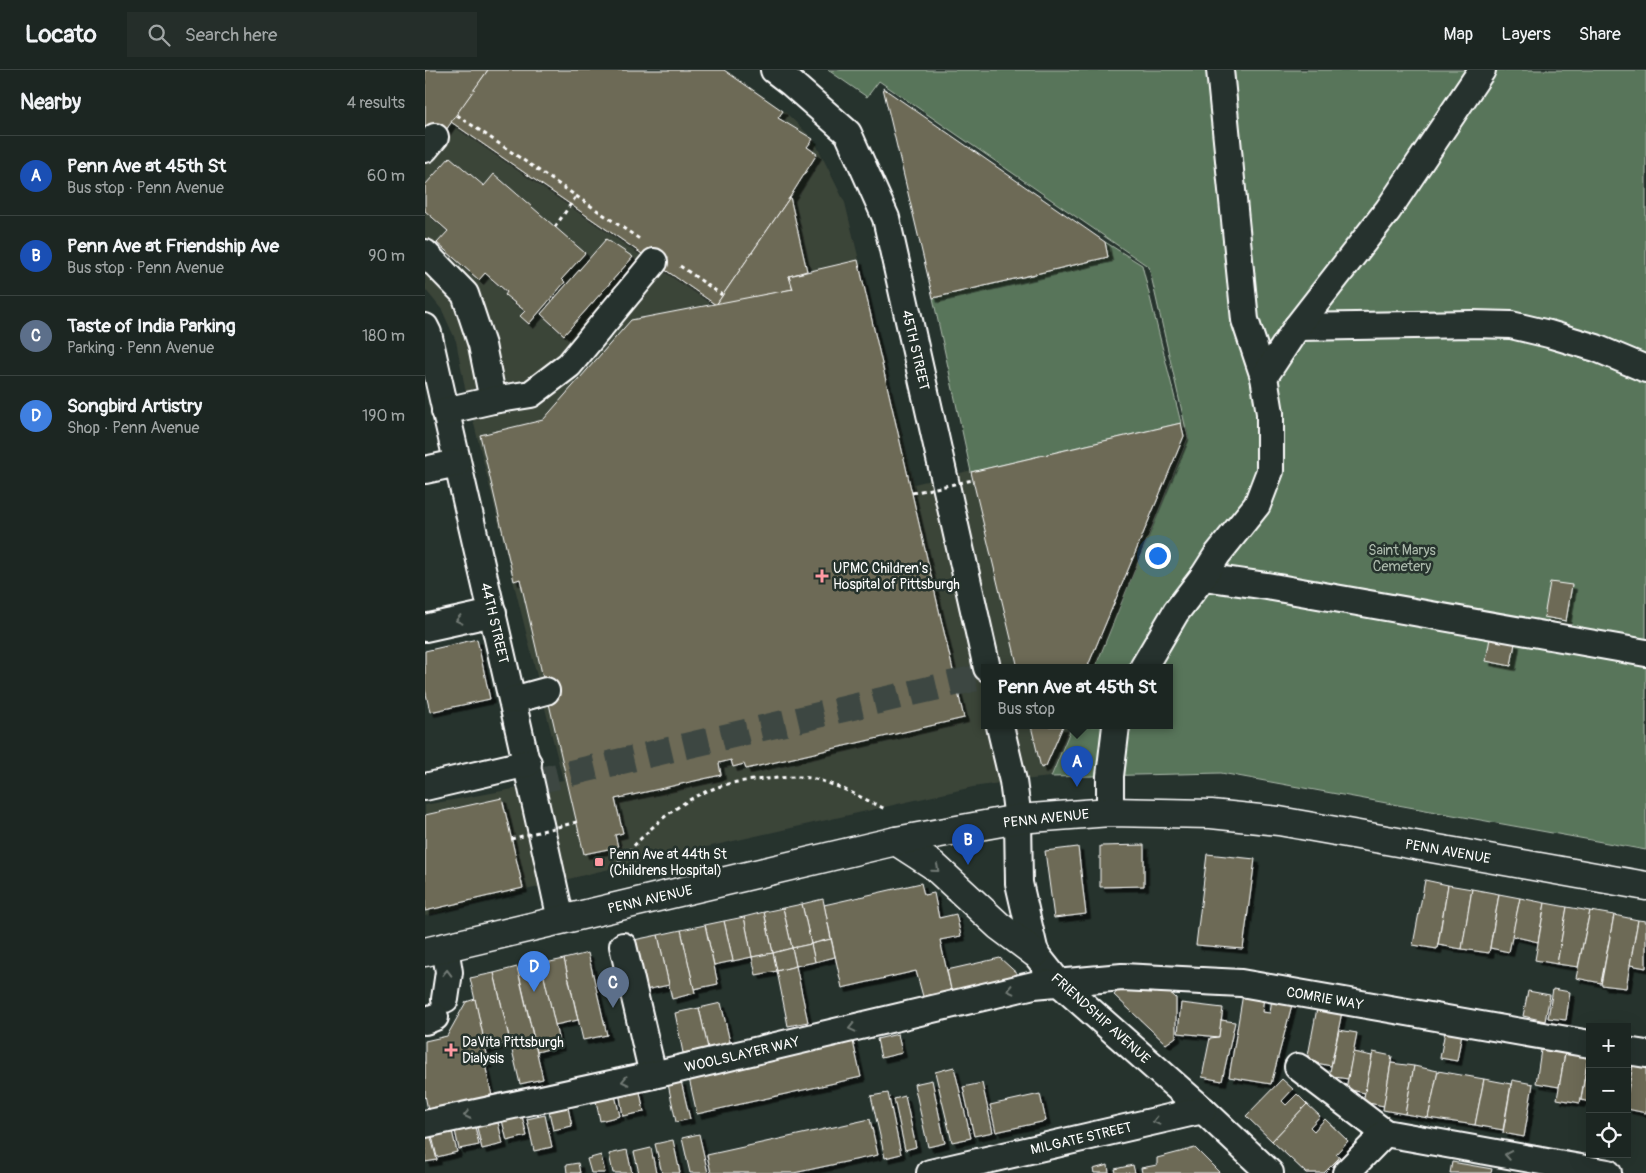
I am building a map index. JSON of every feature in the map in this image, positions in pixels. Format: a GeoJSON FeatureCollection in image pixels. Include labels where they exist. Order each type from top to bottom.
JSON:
{"type":"FeatureCollection","features":[{"type":"Feature","properties":{"kind":"main road","name":"PENN AVENUE"},"geometry":{"type":"LineString","coordinates":[[435,949],[896,841],[1018,819],[1110,812],[1211,814],[1279,821],[1646,886]]}},
{"type":"Feature","properties":{"kind":"main road"},"geometry":{"type":"LineString","coordinates":[[896,841],[933,865],[999,926],[1035,954]]}},
{"type":"Feature","properties":{"kind":"street","name":"45TH STREET"},"geometry":{"type":"LineString","coordinates":[[774,70],[848,132],[886,218],[986,664]]}},
{"type":"Feature","properties":{"kind":"street"},"geometry":{"type":"LineString","coordinates":[[1145,664],[1176,612],[1217,555],[1257,505],[1270,471],[1270,413],[1264,377],[1245,320],[1220,70]]}},
{"type":"Feature","properties":{"kind":"street"},"geometry":{"type":"LineString","coordinates":[[1264,377],[1297,327],[1388,210],[1482,70]]}},
{"type":"Feature","properties":{"kind":"street"},"geometry":{"type":"LineString","coordinates":[[425,253],[465,294],[482,345],[493,400]]}},
{"type":"Feature","properties":{"kind":"street"},"geometry":{"type":"LineString","coordinates":[[445,411],[531,394],[569,365],[656,255]]}},
{"type":"Feature","properties":{"kind":"street"},"geometry":{"type":"LineString","coordinates":[[1297,327],[1511,325],[1596,348],[1646,369]]}},
{"type":"Feature","properties":{"kind":"street","name":"44TH STREET"},"geometry":{"type":"LineString","coordinates":[[425,327],[428,333],[513,700],[561,920]]}},
{"type":"Feature","properties":{"kind":"street"},"geometry":{"type":"LineString","coordinates":[[425,470],[457,463]]}},
{"type":"Feature","properties":{"kind":"street"},"geometry":{"type":"LineString","coordinates":[[1203,577],[1267,586],[1646,653]]}},
{"type":"Feature","properties":{"kind":"street"},"geometry":{"type":"LineString","coordinates":[[425,628],[493,613]]}},
{"type":"Feature","properties":{"kind":"street"},"geometry":{"type":"LineString","coordinates":[[513,700],[546,691]]}},
{"type":"Feature","properties":{"kind":"street"},"geometry":{"type":"LineString","coordinates":[[1001,729],[1013,781],[1018,819]]}},
{"type":"Feature","properties":{"kind":"street"},"geometry":{"type":"LineString","coordinates":[[1110,812],[1110,776],[1116,729]]}},
{"type":"Feature","properties":{"kind":"street"},"geometry":{"type":"LineString","coordinates":[[425,787],[527,763]]}},
{"type":"Feature","properties":{"kind":"street","name":"FRIENDSHIP AVENUE"},"geometry":{"type":"LineString","coordinates":[[1018,819],[1019,883],[1035,954],[1058,982],[1203,1110],[1270,1173]]}},
{"type":"Feature","properties":{"kind":"street"},"geometry":{"type":"LineString","coordinates":[[623,946],[653,1075]]}},
{"type":"Feature","properties":{"kind":"street"},"geometry":{"type":"LineString","coordinates":[[435,949],[449,972],[435,1012]]}},
{"type":"Feature","properties":{"kind":"street","name":"COMRIE WAY"},"geometry":{"type":"LineString","coordinates":[[1058,982],[1122,977],[1241,983],[1586,1043]]}},
{"type":"Feature","properties":{"kind":"street","name":"WOOLSLAYER WAY"},"geometry":{"type":"LineString","coordinates":[[425,1124],[653,1075],[1034,984],[1058,982]]}},
{"type":"Feature","properties":{"kind":"street"},"geometry":{"type":"LineString","coordinates":[[1631,1052],[1646,1054]]}},
{"type":"Feature","properties":{"kind":"street"},"geometry":{"type":"LineString","coordinates":[[1298,1067],[1385,1134],[1608,1173]]}},
{"type":"Feature","properties":{"kind":"street","name":"MILGATE STREET"},"geometry":{"type":"LineString","coordinates":[[929,1173],[1203,1110]]}},
{"type":"Feature","properties":{"kind":"street"},"geometry":{"type":"LineString","coordinates":[[1346,1173],[1385,1134]]}},
{"type":"Feature","properties":{"kind":"path"},"geometry":{"type":"LineString","coordinates":[[457,115],[577,195],[656,255],[722,296]]}},
{"type":"Feature","properties":{"kind":"path"},"geometry":{"type":"LineString","coordinates":[[555,227],[577,195]]}},
{"type":"Feature","properties":{"kind":"path"},"geometry":{"type":"LineString","coordinates":[[912,493],[973,480]]}},
{"type":"Feature","properties":{"kind":"path"},"geometry":{"type":"LineString","coordinates":[[613,870],[635,843],[680,805],[703,793],[729,784],[789,777],[813,779],[843,789],[885,809]]}},
{"type":"Feature","properties":{"kind":"path"},"geometry":{"type":"LineString","coordinates":[[511,839],[577,822]]}},
{"type":"Feature","properties":{"kind":"shaded area","name":"UPMC Children's Hospital of Pittsburgh"},"geometry":{"type":"Polygon","coordinates":[[[425,70],[726,70],[784,111],[814,140],[845,203],[914,484],[1184,419],[1188,438],[1097,664],[981,664],[981,729],[1071,729],[1051,777],[973,787],[592,873],[425,916],[425,805],[563,780],[465,388],[456,341],[442,310],[425,289],[425,70]]]}},
{"type":"Feature","properties":{"kind":"green space","name":"Saint Marys Cemetery"},"geometry":{"type":"Polygon","coordinates":[[[828,70],[1646,70],[1646,850],[1221,773],[1051,777],[1071,729],[1173,729],[1173,664],[1097,664],[1188,438],[1149,267],[879,81],[867,97],[828,70]]]}},
{"type":"Feature","properties":{"kind":"green space"},"geometry":{"type":"Polygon","coordinates":[[[1105,242],[1142,265],[1181,423],[971,472],[933,298],[1108,257],[1105,242]]]}},
{"type":"Feature","properties":{"kind":"building"},"geometry":{"type":"Polygon","coordinates":[[[425,70],[488,70],[439,140],[425,131],[425,70]]]}},
{"type":"Feature","properties":{"kind":"building"},"geometry":{"type":"Polygon","coordinates":[[[488,70],[724,70],[783,111],[778,118],[813,139],[807,147],[817,154],[716,305],[451,122],[488,70]]]}},
{"type":"Feature","properties":{"kind":"building"},"geometry":{"type":"Polygon","coordinates":[[[883,88],[1105,242],[1108,257],[933,298],[883,88]]]}},
{"type":"Feature","properties":{"kind":"building"},"geometry":{"type":"Polygon","coordinates":[[[450,157],[484,186],[494,174],[585,253],[562,279],[565,282],[529,324],[520,316],[525,311],[505,295],[507,292],[485,273],[479,280],[437,243],[448,231],[425,211],[425,185],[450,157]]]}},
{"type":"Feature","properties":{"kind":"building"},"geometry":{"type":"Polygon","coordinates":[[[790,197],[807,271],[789,276],[793,289],[716,305],[790,197]]]}},
{"type":"Feature","properties":{"kind":"building"},"geometry":{"type":"Polygon","coordinates":[[[606,239],[633,257],[564,335],[541,314],[606,239]]]}},
{"type":"Feature","properties":{"kind":"building","name":"UPMC Children's Hospital of Pittsburgh"},"geometry":{"type":"Polygon","coordinates":[[[858,260],[964,718],[746,769],[744,764],[733,767],[731,760],[719,763],[721,775],[615,799],[623,833],[615,835],[618,847],[584,854],[520,579],[514,581],[480,435],[543,420],[631,320],[793,289],[789,276],[858,260]]]}},
{"type":"Feature","properties":{"kind":"building"},"geometry":{"type":"Polygon","coordinates":[[[1181,423],[1184,436],[1089,664],[1017,664],[971,472],[1181,423]]]}},
{"type":"Feature","properties":{"kind":"building"},"geometry":{"type":"Polygon","coordinates":[[[1550,582],[1572,585],[1566,621],[1544,617],[1550,582]]]}},
{"type":"Feature","properties":{"kind":"building"},"geometry":{"type":"Polygon","coordinates":[[[1490,638],[1515,643],[1511,666],[1486,661],[1490,638]]]}},
{"type":"Feature","properties":{"kind":"building"},"geometry":{"type":"Polygon","coordinates":[[[477,639],[490,699],[430,712],[425,689],[425,651],[477,639]]]}},
{"type":"Feature","properties":{"kind":"building"},"geometry":{"type":"Polygon","coordinates":[[[1032,729],[1062,729],[1046,766],[1041,768],[1032,729]]]}},
{"type":"Feature","properties":{"kind":"building"},"geometry":{"type":"Polygon","coordinates":[[[502,798],[523,888],[425,911],[425,815],[502,798]]]}},
{"type":"Feature","properties":{"kind":"building"},"geometry":{"type":"Polygon","coordinates":[[[1144,845],[1144,886],[1100,887],[1100,846],[1144,845]]]}},
{"type":"Feature","properties":{"kind":"building"},"geometry":{"type":"Polygon","coordinates":[[[1078,847],[1086,914],[1054,918],[1045,851],[1078,847]]]}},
{"type":"Feature","properties":{"kind":"building"},"geometry":{"type":"Polygon","coordinates":[[[1207,854],[1255,859],[1243,949],[1196,945],[1207,854]]]}},
{"type":"Feature","properties":{"kind":"building"},"geometry":{"type":"Polygon","coordinates":[[[1425,880],[1448,885],[1437,949],[1413,945],[1425,880]]]}},
{"type":"Feature","properties":{"kind":"building"},"geometry":{"type":"Polygon","coordinates":[[[921,883],[924,895],[934,893],[939,918],[956,914],[961,936],[940,940],[952,994],[924,1000],[916,971],[842,988],[824,905],[921,883]]]}},
{"type":"Feature","properties":{"kind":"building"},"geometry":{"type":"Polygon","coordinates":[[[1448,885],[1472,889],[1462,949],[1438,945],[1448,885]]]}},
{"type":"Feature","properties":{"kind":"building"},"geometry":{"type":"Polygon","coordinates":[[[1472,889],[1499,894],[1489,953],[1462,949],[1472,889]]]}},
{"type":"Feature","properties":{"kind":"building"},"geometry":{"type":"Polygon","coordinates":[[[1499,894],[1520,898],[1509,952],[1490,948],[1499,894]]]}},
{"type":"Feature","properties":{"kind":"building"},"geometry":{"type":"Polygon","coordinates":[[[1520,898],[1545,903],[1538,942],[1512,936],[1520,898]]]}},
{"type":"Feature","properties":{"kind":"building"},"geometry":{"type":"Polygon","coordinates":[[[823,899],[831,939],[811,944],[802,904],[823,899]]]}},
{"type":"Feature","properties":{"kind":"building"},"geometry":{"type":"Polygon","coordinates":[[[1545,903],[1567,907],[1557,964],[1535,960],[1545,903]]]}},
{"type":"Feature","properties":{"kind":"building"},"geometry":{"type":"Polygon","coordinates":[[[802,904],[811,944],[792,948],[783,908],[802,904]]]}},
{"type":"Feature","properties":{"kind":"building"},"geometry":{"type":"Polygon","coordinates":[[[1567,907],[1590,911],[1578,967],[1557,964],[1567,907]]]}},
{"type":"Feature","properties":{"kind":"building"},"geometry":{"type":"Polygon","coordinates":[[[783,908],[792,948],[773,953],[764,912],[783,908]]]}},
{"type":"Feature","properties":{"kind":"building"},"geometry":{"type":"Polygon","coordinates":[[[1590,911],[1614,915],[1601,983],[1576,978],[1590,911]]]}},
{"type":"Feature","properties":{"kind":"building"},"geometry":{"type":"Polygon","coordinates":[[[764,912],[773,953],[752,957],[744,917],[764,912]]]}},
{"type":"Feature","properties":{"kind":"building"},"geometry":{"type":"Polygon","coordinates":[[[1614,915],[1638,920],[1626,988],[1601,985],[1614,915]]]}},
{"type":"Feature","properties":{"kind":"building"},"geometry":{"type":"Polygon","coordinates":[[[744,917],[752,957],[733,961],[724,921],[744,917]]]}},
{"type":"Feature","properties":{"kind":"building"},"geometry":{"type":"Polygon","coordinates":[[[1638,920],[1646,921],[1646,968],[1630,965],[1638,920]]]}},
{"type":"Feature","properties":{"kind":"building"},"geometry":{"type":"Polygon","coordinates":[[[724,921],[733,961],[714,965],[705,925],[724,921]]]}},
{"type":"Feature","properties":{"kind":"building"},"geometry":{"type":"Polygon","coordinates":[[[705,925],[718,984],[694,989],[681,930],[705,925]]]}},
{"type":"Feature","properties":{"kind":"building"},"geometry":{"type":"Polygon","coordinates":[[[681,930],[695,993],[672,999],[658,935],[681,930]]]}},
{"type":"Feature","properties":{"kind":"building"},"geometry":{"type":"Polygon","coordinates":[[[658,935],[669,985],[645,990],[634,940],[658,935]]]}},
{"type":"Feature","properties":{"kind":"building"},"geometry":{"type":"Polygon","coordinates":[[[831,939],[835,957],[815,962],[811,944],[831,939]]]}},
{"type":"Feature","properties":{"kind":"building"},"geometry":{"type":"Polygon","coordinates":[[[811,944],[815,962],[796,966],[792,948],[811,944]]]}},
{"type":"Feature","properties":{"kind":"building"},"geometry":{"type":"Polygon","coordinates":[[[792,948],[796,966],[777,971],[773,953],[792,948]]]}},
{"type":"Feature","properties":{"kind":"building"},"geometry":{"type":"Polygon","coordinates":[[[588,953],[607,1035],[583,1040],[564,959],[588,953]]]}},
{"type":"Feature","properties":{"kind":"building"},"geometry":{"type":"Polygon","coordinates":[[[773,953],[777,971],[756,975],[752,957],[773,953]]]}},
{"type":"Feature","properties":{"kind":"building"},"geometry":{"type":"Polygon","coordinates":[[[1000,958],[1022,978],[952,994],[947,970],[1000,958]]]}},
{"type":"Feature","properties":{"kind":"building"},"geometry":{"type":"Polygon","coordinates":[[[564,959],[578,1020],[555,1025],[541,964],[564,959]]]}},
{"type":"Feature","properties":{"kind":"building"},"geometry":{"type":"Polygon","coordinates":[[[541,964],[560,1046],[537,1052],[518,970],[541,964]]]}},
{"type":"Feature","properties":{"kind":"building"},"geometry":{"type":"Polygon","coordinates":[[[796,966],[808,1022],[788,1026],[777,971],[796,966]]]}},
{"type":"Feature","properties":{"kind":"building"},"geometry":{"type":"Polygon","coordinates":[[[517,967],[543,1079],[520,1084],[494,973],[517,967]]]}},
{"type":"Feature","properties":{"kind":"building"},"geometry":{"type":"Polygon","coordinates":[[[494,973],[510,1042],[486,1049],[470,978],[494,973]]]}},
{"type":"Feature","properties":{"kind":"building"},"geometry":{"type":"Polygon","coordinates":[[[1161,984],[1176,998],[1176,1037],[1166,1044],[1114,995],[1122,985],[1161,984]]]}},
{"type":"Feature","properties":{"kind":"building"},"geometry":{"type":"Polygon","coordinates":[[[1553,989],[1570,992],[1566,1020],[1548,1018],[1553,989]]]}},
{"type":"Feature","properties":{"kind":"building"},"geometry":{"type":"Polygon","coordinates":[[[1528,991],[1550,995],[1545,1021],[1523,1016],[1528,991]]]}},
{"type":"Feature","properties":{"kind":"building"},"geometry":{"type":"Polygon","coordinates":[[[1243,994],[1264,997],[1262,1012],[1270,1013],[1272,998],[1293,1001],[1271,1084],[1229,1077],[1243,994]]]}},
{"type":"Feature","properties":{"kind":"building"},"geometry":{"type":"Polygon","coordinates":[[[475,999],[489,1063],[485,1064],[492,1096],[428,1110],[425,1095],[425,1041],[447,1036],[466,1002],[475,999]]]}},
{"type":"Feature","properties":{"kind":"building"},"geometry":{"type":"Polygon","coordinates":[[[721,1003],[730,1042],[708,1048],[699,1008],[721,1003]]]}},
{"type":"Feature","properties":{"kind":"building"},"geometry":{"type":"Polygon","coordinates":[[[1181,1003],[1223,1008],[1219,1037],[1178,1033],[1181,1003]]]}},
{"type":"Feature","properties":{"kind":"building"},"geometry":{"type":"Polygon","coordinates":[[[1318,1003],[1343,1007],[1331,1066],[1307,1061],[1318,1003]]]}},
{"type":"Feature","properties":{"kind":"building"},"geometry":{"type":"Polygon","coordinates":[[[699,1008],[708,1048],[683,1053],[675,1013],[699,1008]]]}},
{"type":"Feature","properties":{"kind":"building"},"geometry":{"type":"Polygon","coordinates":[[[1221,1020],[1235,1022],[1222,1081],[1202,1077],[1210,1038],[1219,1037],[1221,1020]]]}},
{"type":"Feature","properties":{"kind":"building"},"geometry":{"type":"Polygon","coordinates":[[[1339,1030],[1357,1033],[1348,1079],[1329,1076],[1339,1030]]]}},
{"type":"Feature","properties":{"kind":"building"},"geometry":{"type":"Polygon","coordinates":[[[1445,1031],[1462,1033],[1457,1061],[1440,1058],[1445,1031]]]}},
{"type":"Feature","properties":{"kind":"building"},"geometry":{"type":"Polygon","coordinates":[[[898,1034],[902,1053],[881,1058],[877,1039],[898,1034]]]}},
{"type":"Feature","properties":{"kind":"building"},"geometry":{"type":"Polygon","coordinates":[[[852,1037],[861,1077],[697,1114],[688,1074],[852,1037]]]}},
{"type":"Feature","properties":{"kind":"building"},"geometry":{"type":"Polygon","coordinates":[[[1542,1043],[1566,1048],[1559,1087],[1536,1083],[1542,1043]]]}},
{"type":"Feature","properties":{"kind":"building"},"geometry":{"type":"Polygon","coordinates":[[[1566,1048],[1586,1051],[1586,1069],[1580,1103],[1557,1099],[1566,1048]]]}},
{"type":"Feature","properties":{"kind":"building"},"geometry":{"type":"Polygon","coordinates":[[[1353,1052],[1372,1056],[1365,1093],[1346,1089],[1353,1052]]]}},
{"type":"Feature","properties":{"kind":"building"},"geometry":{"type":"Polygon","coordinates":[[[1373,1052],[1392,1056],[1384,1106],[1363,1102],[1373,1052]]]}},
{"type":"Feature","properties":{"kind":"building"},"geometry":{"type":"Polygon","coordinates":[[[1631,1060],[1634,1060],[1631,1075],[1631,1060]]]}},
{"type":"Feature","properties":{"kind":"building"},"geometry":{"type":"Polygon","coordinates":[[[1634,1060],[1646,1062],[1646,1113],[1631,1110],[1631,1075],[1634,1060]]]}},
{"type":"Feature","properties":{"kind":"building"},"geometry":{"type":"Polygon","coordinates":[[[1391,1063],[1414,1066],[1405,1114],[1383,1110],[1391,1063]]]}},
{"type":"Feature","properties":{"kind":"building"},"geometry":{"type":"Polygon","coordinates":[[[1414,1066],[1438,1071],[1428,1118],[1405,1114],[1414,1066]]]}},
{"type":"Feature","properties":{"kind":"building"},"geometry":{"type":"Polygon","coordinates":[[[954,1067],[971,1138],[952,1142],[935,1072],[954,1067]]]}},
{"type":"Feature","properties":{"kind":"building"},"geometry":{"type":"Polygon","coordinates":[[[1586,1070],[1586,1101],[1581,1100],[1586,1070]]]}},
{"type":"Feature","properties":{"kind":"building"},"geometry":{"type":"Polygon","coordinates":[[[1438,1071],[1484,1079],[1475,1125],[1428,1118],[1438,1071]]]}},
{"type":"Feature","properties":{"kind":"building"},"geometry":{"type":"Polygon","coordinates":[[[1282,1079],[1293,1089],[1282,1101],[1286,1105],[1297,1094],[1307,1104],[1272,1141],[1246,1116],[1282,1079]]]}},
{"type":"Feature","properties":{"kind":"building"},"geometry":{"type":"Polygon","coordinates":[[[1484,1079],[1511,1084],[1503,1130],[1475,1125],[1484,1079]]]}},
{"type":"Feature","properties":{"kind":"building"},"geometry":{"type":"Polygon","coordinates":[[[932,1080],[945,1143],[928,1147],[914,1084],[932,1080]]]}},
{"type":"Feature","properties":{"kind":"building"},"geometry":{"type":"Polygon","coordinates":[[[1512,1080],[1533,1084],[1524,1137],[1503,1133],[1512,1080]]]}},
{"type":"Feature","properties":{"kind":"building"},"geometry":{"type":"Polygon","coordinates":[[[681,1081],[690,1119],[676,1122],[668,1084],[681,1081]]]}},
{"type":"Feature","properties":{"kind":"building"},"geometry":{"type":"Polygon","coordinates":[[[982,1083],[993,1132],[974,1136],[963,1087],[982,1083]]]}},
{"type":"Feature","properties":{"kind":"building"},"geometry":{"type":"Polygon","coordinates":[[[639,1087],[644,1112],[623,1116],[619,1091],[639,1087]]]}},
{"type":"Feature","properties":{"kind":"building"},"geometry":{"type":"Polygon","coordinates":[[[614,1091],[620,1116],[600,1121],[595,1096],[614,1091]]]}},
{"type":"Feature","properties":{"kind":"building"},"geometry":{"type":"Polygon","coordinates":[[[888,1093],[901,1154],[885,1158],[871,1096],[888,1093]]]}},
{"type":"Feature","properties":{"kind":"building"},"geometry":{"type":"Polygon","coordinates":[[[1040,1094],[1046,1121],[996,1132],[990,1105],[1040,1094]]]}},
{"type":"Feature","properties":{"kind":"building"},"geometry":{"type":"Polygon","coordinates":[[[905,1096],[916,1147],[905,1150],[894,1099],[905,1096]]]}},
{"type":"Feature","properties":{"kind":"building"},"geometry":{"type":"Polygon","coordinates":[[[567,1103],[572,1126],[553,1130],[548,1107],[567,1103]]]}},
{"type":"Feature","properties":{"kind":"building"},"geometry":{"type":"Polygon","coordinates":[[[1307,1104],[1320,1116],[1310,1127],[1314,1131],[1325,1119],[1348,1141],[1336,1154],[1340,1157],[1324,1173],[1306,1173],[1272,1141],[1307,1104]]]}},
{"type":"Feature","properties":{"kind":"building"},"geometry":{"type":"Polygon","coordinates":[[[521,1112],[527,1136],[507,1141],[501,1116],[521,1112]]]}},
{"type":"Feature","properties":{"kind":"building"},"geometry":{"type":"Polygon","coordinates":[[[545,1115],[552,1147],[534,1151],[527,1119],[545,1115]]]}},
{"type":"Feature","properties":{"kind":"building"},"geometry":{"type":"Polygon","coordinates":[[[497,1118],[503,1144],[482,1149],[476,1123],[497,1118]]]}},
{"type":"Feature","properties":{"kind":"building"},"geometry":{"type":"Polygon","coordinates":[[[870,1119],[878,1155],[794,1173],[711,1173],[707,1155],[870,1119]]]}},
{"type":"Feature","properties":{"kind":"building"},"geometry":{"type":"Polygon","coordinates":[[[474,1122],[479,1145],[459,1149],[454,1126],[474,1122]]]}},
{"type":"Feature","properties":{"kind":"building"},"geometry":{"type":"Polygon","coordinates":[[[451,1127],[457,1152],[437,1157],[431,1132],[451,1127]]]}},
{"type":"Feature","properties":{"kind":"building"},"geometry":{"type":"Polygon","coordinates":[[[430,1134],[437,1160],[425,1162],[425,1135],[430,1134]]]}},
{"type":"Feature","properties":{"kind":"building"},"geometry":{"type":"Polygon","coordinates":[[[699,1134],[708,1173],[690,1173],[682,1138],[699,1134]]]}},
{"type":"Feature","properties":{"kind":"building"},"geometry":{"type":"Polygon","coordinates":[[[673,1140],[680,1173],[662,1173],[655,1144],[673,1140]]]}},
{"type":"Feature","properties":{"kind":"building"},"geometry":{"type":"Polygon","coordinates":[[[651,1148],[656,1173],[639,1173],[634,1152],[651,1148]]]}},
{"type":"Feature","properties":{"kind":"building"},"geometry":{"type":"Polygon","coordinates":[[[1195,1148],[1220,1173],[1142,1173],[1141,1168],[1157,1165],[1157,1158],[1195,1148]]]}},
{"type":"Feature","properties":{"kind":"building"},"geometry":{"type":"Polygon","coordinates":[[[627,1150],[632,1173],[613,1173],[609,1154],[627,1150]]]}},
{"type":"Feature","properties":{"kind":"building"},"geometry":{"type":"Polygon","coordinates":[[[601,1155],[605,1173],[591,1173],[587,1159],[601,1155]]]}},
{"type":"Feature","properties":{"kind":"building"},"geometry":{"type":"Polygon","coordinates":[[[1452,1162],[1492,1169],[1491,1173],[1450,1173],[1452,1162]]]}},
{"type":"Feature","properties":{"kind":"building"},"geometry":{"type":"Polygon","coordinates":[[[578,1163],[580,1173],[567,1173],[566,1165],[578,1163]]]}},
{"type":"Feature","properties":{"kind":"building"},"geometry":{"type":"Polygon","coordinates":[[[1108,1165],[1109,1173],[1094,1173],[1093,1169],[1108,1165]]]}},
{"type":"Feature","properties":{"kind":"building"},"geometry":{"type":"Polygon","coordinates":[[[1133,1165],[1135,1173],[1116,1173],[1115,1169],[1133,1165]]]}},
{"type":"Feature","properties":{"kind":"tunnel"},"geometry":{"type":"LineString","coordinates":[[532,782],[981,677]]}},
{"type":"Feature","properties":{"kind":"place","name":"UPMC Children's Hospital of Pittsburgh"},"geometry":{"type":"Point","coordinates":[822,576]}},
{"type":"Feature","properties":{"kind":"place","name":"Penn Ave at 45th St"},"geometry":{"type":"Point","coordinates":[1077,787]}},
{"type":"Feature","properties":{"kind":"place","name":"Penn Ave at 44th St (Childrens Hospital)"},"geometry":{"type":"Point","coordinates":[599,862]}},
{"type":"Feature","properties":{"kind":"place","name":"Penn Ave at Friendship Ave"},"geometry":{"type":"Point","coordinates":[968,865]}},
{"type":"Feature","properties":{"kind":"place","name":"Songbird Artistry"},"geometry":{"type":"Point","coordinates":[534,992]}},
{"type":"Feature","properties":{"kind":"place","name":"Taste of India Parking"},"geometry":{"type":"Point","coordinates":[613,1008]}},
{"type":"Feature","properties":{"kind":"place","name":"DaVita Pittsburgh Dialysis"},"geometry":{"type":"Point","coordinates":[451,1050]}}]}
